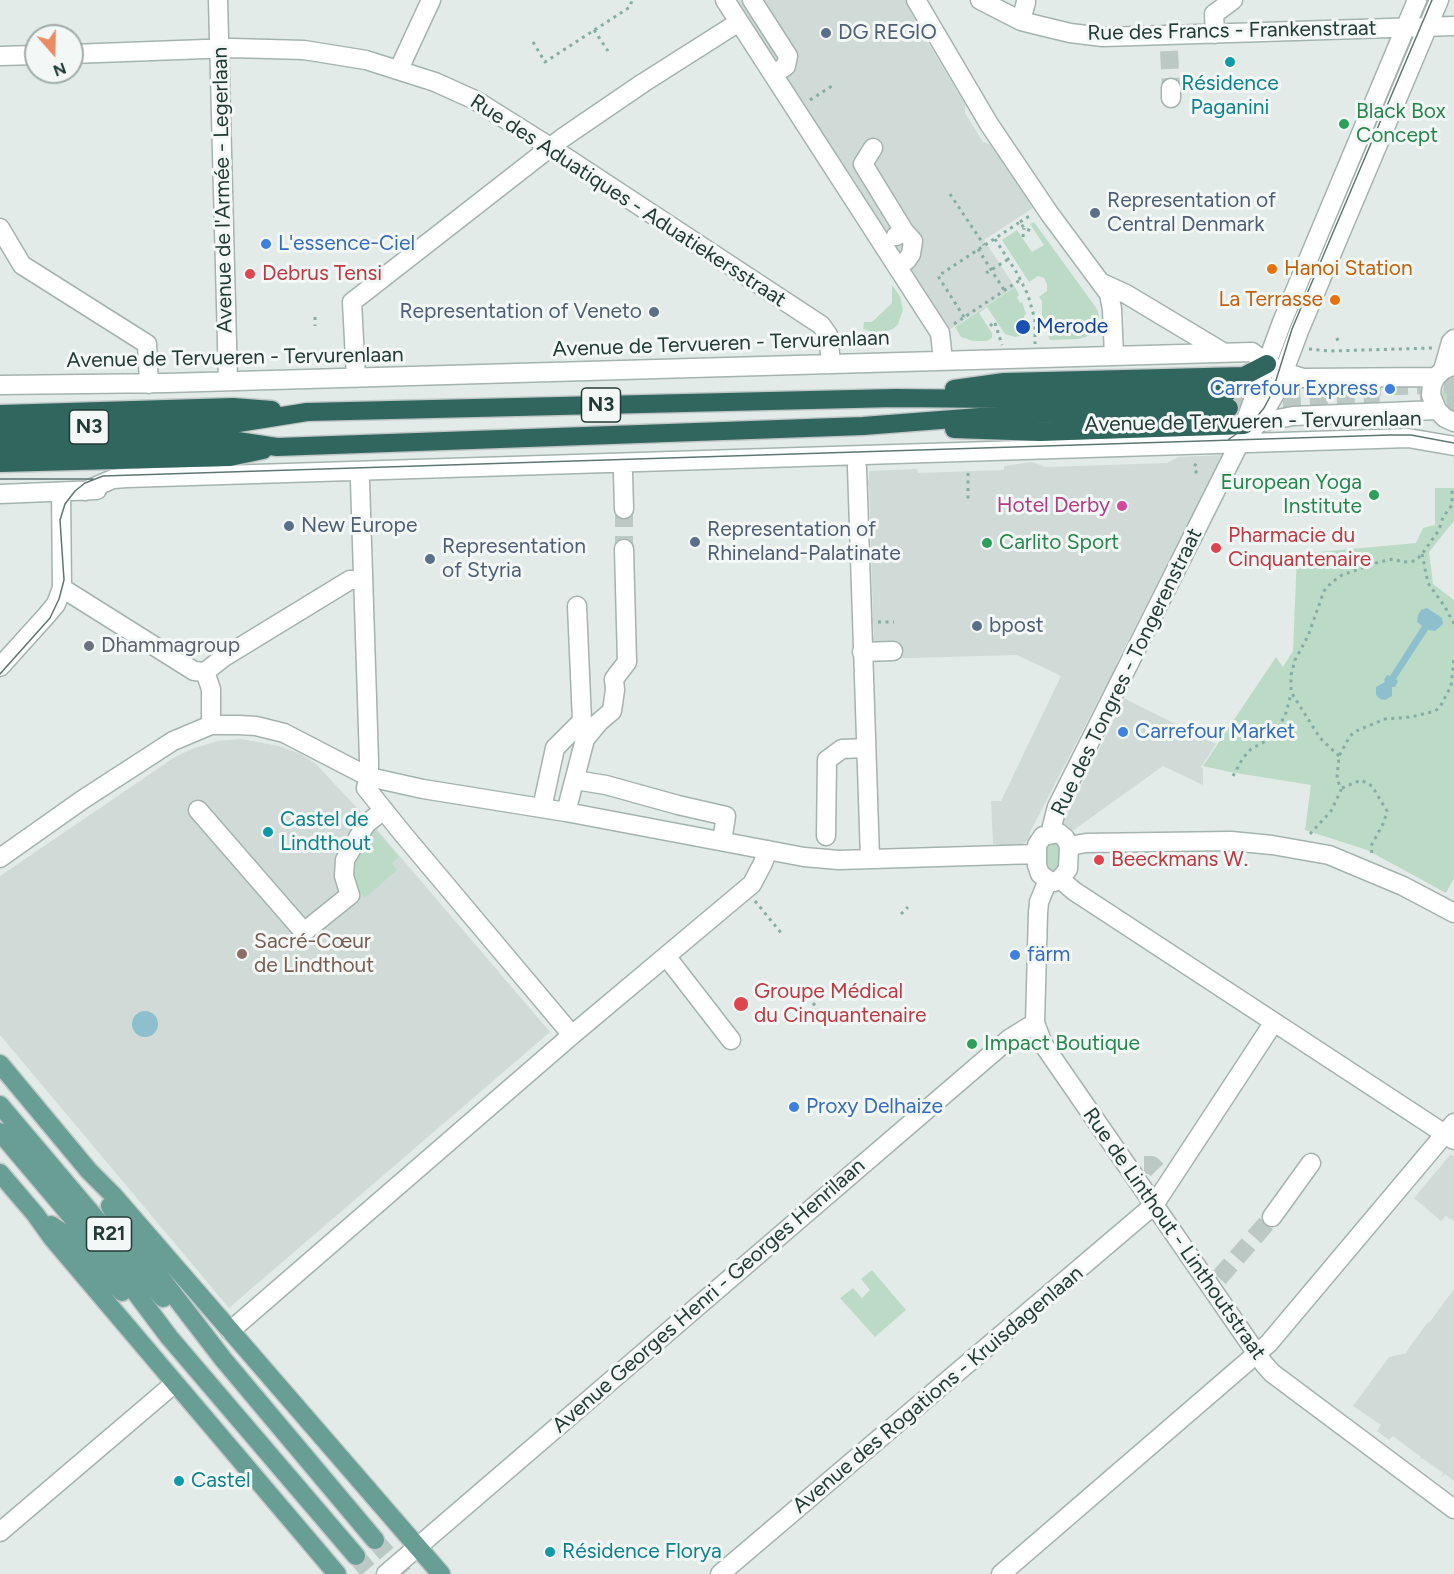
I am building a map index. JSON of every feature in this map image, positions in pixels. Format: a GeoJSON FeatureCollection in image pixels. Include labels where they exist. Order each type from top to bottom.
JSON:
{"type":"FeatureCollection","features":[{"type":"Feature","properties":{"kind":"highway"},"geometry":{"type":"LineString","coordinates":[[895,398],[1004,382],[1244,375],[1267,364]]}},
{"type":"Feature","properties":{"kind":"highway","name":"Avenue de Tervueren - Tervurenlaan"},"geometry":{"type":"LineString","coordinates":[[0,429],[232,424],[307,412],[895,398],[1229,400],[862,426],[277,447],[231,440],[0,446]]}},
{"type":"Feature","properties":{"kind":"highway"},"geometry":{"type":"LineString","coordinates":[[0,414],[233,407],[307,412]]}},
{"type":"Feature","properties":{"kind":"highway"},"geometry":{"type":"LineString","coordinates":[[862,426],[1244,436]]}},
{"type":"Feature","properties":{"kind":"highway"},"geometry":{"type":"LineString","coordinates":[[0,463],[230,457],[277,447]]}},
{"type":"Feature","properties":{"kind":"main road"},"geometry":{"type":"LineString","coordinates":[[0,1064],[89,1172],[113,1195],[441,1574]]}},
{"type":"Feature","properties":{"kind":"main road","name":"R21"},"geometry":{"type":"LineString","coordinates":[[0,1105],[171,1307],[223,1359],[375,1540]]}},
{"type":"Feature","properties":{"kind":"main road","name":"R21"},"geometry":{"type":"LineString","coordinates":[[0,1132],[136,1293],[169,1337],[356,1556]]}},
{"type":"Feature","properties":{"kind":"main road"},"geometry":{"type":"LineString","coordinates":[[89,1172],[134,1243],[223,1359]]}},
{"type":"Feature","properties":{"kind":"main road"},"geometry":{"type":"LineString","coordinates":[[2,1180],[35,1214],[53,1239],[337,1574]]}},
{"type":"Feature","properties":{"kind":"main road"},"geometry":{"type":"LineString","coordinates":[[35,1214],[63,1233],[169,1337]]}},
{"type":"Feature","properties":{"kind":"street","name":"Avenue de l'Armée - Legerlaan"},"geometry":{"type":"LineString","coordinates":[[218,0],[228,381]]}},
{"type":"Feature","properties":{"kind":"street"},"geometry":{"type":"LineString","coordinates":[[399,69],[431,0]]}},
{"type":"Feature","properties":{"kind":"street"},"geometry":{"type":"LineString","coordinates":[[725,0],[940,333],[943,360]]}},
{"type":"Feature","properties":{"kind":"street"},"geometry":{"type":"LineString","coordinates":[[752,0],[788,56],[786,66],[774,74]]}},
{"type":"Feature","properties":{"kind":"street"},"geometry":{"type":"LineString","coordinates":[[916,0],[989,124],[1049,213],[1109,294],[1114,356]]}},
{"type":"Feature","properties":{"kind":"street","name":"Rue des Francs - Frankenstraat"},"geometry":{"type":"LineString","coordinates":[[980,0],[1021,21],[1070,33],[1169,43],[1215,34],[1454,26]]}},
{"type":"Feature","properties":{"kind":"street"},"geometry":{"type":"LineString","coordinates":[[1215,34],[1214,14],[1233,0]]}},
{"type":"Feature","properties":{"kind":"street"},"geometry":{"type":"LineString","coordinates":[[1244,436],[1282,322],[1418,0]]}},
{"type":"Feature","properties":{"kind":"street"},"geometry":{"type":"LineString","coordinates":[[1244,436],[1276,392],[1299,331],[1439,0]]}},
{"type":"Feature","properties":{"kind":"street"},"geometry":{"type":"LineString","coordinates":[[1021,21],[1026,2]]}},
{"type":"Feature","properties":{"kind":"street"},"geometry":{"type":"LineString","coordinates":[[356,378],[352,302],[550,147],[643,83],[740,22]]}},
{"type":"Feature","properties":{"kind":"street","name":"Rue des Aduatiques - Aduatiekersstraat"},"geometry":{"type":"LineString","coordinates":[[84,54],[219,49],[304,50],[366,60],[435,82],[475,100],[550,147],[821,325],[828,335],[831,363]]}},
{"type":"Feature","properties":{"kind":"street"},"geometry":{"type":"LineString","coordinates":[[0,56],[24,55]]}},
{"type":"Feature","properties":{"kind":"street"},"geometry":{"type":"LineString","coordinates":[[873,148],[863,164],[904,231],[913,241],[913,247],[907,260],[898,266]]}},
{"type":"Feature","properties":{"kind":"street"},"geometry":{"type":"LineString","coordinates":[[0,228],[22,265],[147,344],[149,384]]}},
{"type":"Feature","properties":{"kind":"street"},"geometry":{"type":"LineString","coordinates":[[884,244],[904,231]]}},
{"type":"Feature","properties":{"kind":"street"},"geometry":{"type":"LineString","coordinates":[[1102,283],[1132,298],[1222,352]]}},
{"type":"Feature","properties":{"kind":"street"},"geometry":{"type":"LineString","coordinates":[[1408,438],[1447,421],[1431,394],[1432,385],[1444,370],[1451,342],[1454,339]]}},
{"type":"Feature","properties":{"kind":"street","name":"Avenue de Tervueren - Tervurenlaan"},"geometry":{"type":"LineString","coordinates":[[0,385],[149,384],[1222,352],[1252,352],[1267,364],[1303,378],[1444,370]]}},
{"type":"Feature","properties":{"kind":"street","name":"Avenue de Tervueren - Tervurenlaan"},"geometry":{"type":"LineString","coordinates":[[1244,436],[1293,416],[1447,421]]}},
{"type":"Feature","properties":{"kind":"street","name":"Avenue de Tervueren - Tervurenlaan"},"geometry":{"type":"LineString","coordinates":[[0,494],[857,467],[1028,459],[1053,449],[1066,431]]}},
{"type":"Feature","properties":{"kind":"street","name":"Avenue de Tervueren - Tervurenlaan"},"geometry":{"type":"LineString","coordinates":[[85,491],[113,479],[127,478],[1053,449],[1244,436],[1408,438],[1454,446]]}},
{"type":"Feature","properties":{"kind":"street","name":"Rue des Tongres - Tongerenstraat"},"geometry":{"type":"LineString","coordinates":[[1050,834],[1057,807],[1244,436]]}},
{"type":"Feature","properties":{"kind":"street"},"geometry":{"type":"LineString","coordinates":[[857,467],[870,858]]}},
{"type":"Feature","properties":{"kind":"street"},"geometry":{"type":"LineString","coordinates":[[622,473],[624,509]]}},
{"type":"Feature","properties":{"kind":"street"},"geometry":{"type":"LineString","coordinates":[[360,481],[369,777],[366,788],[572,1035]]}},
{"type":"Feature","properties":{"kind":"street"},"geometry":{"type":"LineString","coordinates":[[0,668],[56,604],[62,588],[61,492]]}},
{"type":"Feature","properties":{"kind":"street"},"geometry":{"type":"LineString","coordinates":[[566,812],[585,739],[612,711],[614,680],[627,662],[624,549]]}},
{"type":"Feature","properties":{"kind":"street"},"geometry":{"type":"LineString","coordinates":[[62,588],[194,671],[205,672],[225,657],[351,580],[362,580]]}},
{"type":"Feature","properties":{"kind":"street"},"geometry":{"type":"LineString","coordinates":[[542,808],[555,748],[582,721],[578,606]]}},
{"type":"Feature","properties":{"kind":"street"},"geometry":{"type":"LineString","coordinates":[[862,652],[893,651]]}},
{"type":"Feature","properties":{"kind":"street"},"geometry":{"type":"LineString","coordinates":[[205,672],[211,689],[211,725]]}},
{"type":"Feature","properties":{"kind":"street"},"geometry":{"type":"LineString","coordinates":[[0,858],[82,800],[173,741],[211,725],[256,726],[284,734],[369,777],[423,789],[566,812],[804,857],[839,860],[1036,854],[1040,874],[1074,891],[1274,1022],[1451,1132],[1284,1326],[1256,1354],[1001,1574]]}},
{"type":"Feature","properties":{"kind":"street"},"geometry":{"type":"LineString","coordinates":[[826,836],[827,760],[842,749],[866,748]]}},
{"type":"Feature","properties":{"kind":"street"},"geometry":{"type":"LineString","coordinates":[[575,780],[606,785],[726,816],[722,841]]}},
{"type":"Feature","properties":{"kind":"street"},"geometry":{"type":"LineString","coordinates":[[198,810],[304,932],[350,895],[344,876],[345,860],[366,824],[384,810]]}},
{"type":"Feature","properties":{"kind":"street","name":"Rue des Tongres - Tongerenstraat"},"geometry":{"type":"LineString","coordinates":[[1036,854],[1037,845],[1043,837],[1059,833],[1065,838],[1069,846],[1068,869],[1054,880]]}},
{"type":"Feature","properties":{"kind":"street"},"geometry":{"type":"LineString","coordinates":[[1069,846],[1086,843],[1231,841],[1272,845],[1329,855],[1403,886],[1454,913]]}},
{"type":"Feature","properties":{"kind":"street"},"geometry":{"type":"LineString","coordinates":[[230,1331],[572,1035],[752,884],[768,850]]}},
{"type":"Feature","properties":{"kind":"street","name":"Rue de Linthout - Linthoutstraat"},"geometry":{"type":"LineString","coordinates":[[1054,880],[1039,902],[1038,913],[1035,1023],[1043,1044],[1151,1172],[1154,1205],[1215,1282],[1256,1354],[1272,1373],[1454,1509]]}},
{"type":"Feature","properties":{"kind":"street"},"geometry":{"type":"LineString","coordinates":[[666,956],[731,1041]]}},
{"type":"Feature","properties":{"kind":"street","name":"Avenue des Rogations - Kruisdagenlaan"},"geometry":{"type":"LineString","coordinates":[[720,1574],[1154,1205],[1151,1172],[1274,1022]]}},
{"type":"Feature","properties":{"kind":"street","name":"Avenue Georges Henri - Georges Henrilaan"},"geometry":{"type":"LineString","coordinates":[[386,1574],[1009,1039],[1035,1023]]}},
{"type":"Feature","properties":{"kind":"street"},"geometry":{"type":"LineString","coordinates":[[1272,1216],[1311,1162]]}},
{"type":"Feature","properties":{"kind":"street"},"geometry":{"type":"LineString","coordinates":[[0,1532],[175,1383]]}},
{"type":"Feature","properties":{"kind":"path"},"geometry":{"type":"LineString","coordinates":[[533,42],[545,62],[630,7],[632,0]]}},
{"type":"Feature","properties":{"kind":"path"},"geometry":{"type":"LineString","coordinates":[[594,30],[608,51]]}},
{"type":"Feature","properties":{"kind":"path"},"geometry":{"type":"LineString","coordinates":[[810,100],[832,86]]}},
{"type":"Feature","properties":{"kind":"path"},"geometry":{"type":"LineString","coordinates":[[950,194],[984,245]]}},
{"type":"Feature","properties":{"kind":"path"},"geometry":{"type":"LineString","coordinates":[[964,317],[938,276],[1032,214],[1037,221]]}},
{"type":"Feature","properties":{"kind":"path"},"geometry":{"type":"LineString","coordinates":[[1020,222],[1027,230],[1023,237]]}},
{"type":"Feature","properties":{"kind":"path"},"geometry":{"type":"LineString","coordinates":[[995,239],[1020,280],[1033,309],[1035,345]]}},
{"type":"Feature","properties":{"kind":"path"},"geometry":{"type":"LineString","coordinates":[[978,249],[1004,290]]}},
{"type":"Feature","properties":{"kind":"path"},"geometry":{"type":"LineString","coordinates":[[986,273],[1008,260]]}},
{"type":"Feature","properties":{"kind":"path"},"geometry":{"type":"LineString","coordinates":[[950,326],[1020,280]]}},
{"type":"Feature","properties":{"kind":"path"},"geometry":{"type":"LineString","coordinates":[[315,317],[315,326]]}},
{"type":"Feature","properties":{"kind":"path"},"geometry":{"type":"LineString","coordinates":[[993,324],[1001,338],[1002,346]]}},
{"type":"Feature","properties":{"kind":"path"},"geometry":{"type":"LineString","coordinates":[[1308,349],[1330,351],[1431,348]]}},
{"type":"Feature","properties":{"kind":"path"},"geometry":{"type":"LineString","coordinates":[[1200,468],[1194,469],[1200,468]]}},
{"type":"Feature","properties":{"kind":"path"},"geometry":{"type":"LineString","coordinates":[[968,473],[968,499]]}},
{"type":"Feature","properties":{"kind":"path"},"geometry":{"type":"LineString","coordinates":[[1233,776],[1243,758],[1251,749],[1266,741],[1285,716],[1292,692],[1291,675],[1295,660],[1308,636],[1324,591],[1332,582],[1350,572],[1379,562],[1393,559],[1403,562],[1415,561],[1439,530],[1443,517],[1452,505],[1452,489]]}},
{"type":"Feature","properties":{"kind":"path"},"geometry":{"type":"LineString","coordinates":[[1422,554],[1428,583],[1454,624]]}},
{"type":"Feature","properties":{"kind":"path"},"geometry":{"type":"LineString","coordinates":[[877,622],[894,622]]}},
{"type":"Feature","properties":{"kind":"path"},"geometry":{"type":"LineString","coordinates":[[1342,788],[1337,778],[1339,756],[1350,736],[1364,727],[1385,719],[1411,717],[1435,711],[1440,707],[1451,686],[1454,658]]}},
{"type":"Feature","properties":{"kind":"path"},"geometry":{"type":"LineString","coordinates":[[1292,692],[1320,738],[1339,756]]}},
{"type":"Feature","properties":{"kind":"path"},"geometry":{"type":"LineString","coordinates":[[1309,839],[1313,829],[1331,811],[1342,788],[1361,780],[1372,786],[1387,811],[1371,846],[1372,857]]}},
{"type":"Feature","properties":{"kind":"path"},"geometry":{"type":"LineString","coordinates":[[754,900],[782,934]]}},
{"type":"Feature","properties":{"kind":"path"},"geometry":{"type":"LineString","coordinates":[[901,914],[908,907]]}},
{"type":"Feature","properties":{"kind":"path"},"geometry":{"type":"LineString","coordinates":[[813,1003],[829,1022]]}},
{"type":"Feature","properties":{"kind":"shaded area"},"geometry":{"type":"Polygon","coordinates":[[[737,0],[909,0],[922,23],[918,26],[965,104],[965,113],[983,142],[992,145],[1033,208],[984,240],[1015,287],[949,330],[760,37],[756,38],[735,6],[739,4],[737,0]]]}},
{"type":"Feature","properties":{"kind":"shaded area"},"geometry":{"type":"Polygon","coordinates":[[[1224,455],[1200,510],[1194,512],[1117,662],[1121,665],[1107,692],[1103,691],[1029,834],[1033,837],[1020,846],[1000,848],[999,844],[993,844],[991,801],[1001,801],[1061,676],[1017,655],[874,659],[874,641],[869,641],[870,637],[874,636],[873,623],[869,622],[869,618],[873,618],[869,485],[865,485],[865,481],[869,480],[869,471],[917,469],[918,473],[1004,470],[1004,466],[1032,462],[1046,467],[1167,463],[1178,457],[1224,455]]]}},
{"type":"Feature","properties":{"kind":"shaded area"},"geometry":{"type":"Polygon","coordinates":[[[1121,697],[1216,744],[1201,767],[1203,785],[1163,766],[1071,832],[1062,821],[1064,808],[1069,810],[1123,701],[1121,697]]]}},
{"type":"Feature","properties":{"kind":"shaded area","name":"Sacré-Cœur de Lindthout"},"geometry":{"type":"Polygon","coordinates":[[[241,739],[279,746],[301,754],[316,764],[374,826],[550,1032],[229,1308],[0,1035],[0,876],[175,757],[217,741],[241,739]]]}},
{"type":"Feature","properties":{"kind":"shaded area"},"geometry":{"type":"Polygon","coordinates":[[[1450,1155],[1454,1156],[1454,1221],[1446,1216],[1441,1221],[1414,1198],[1450,1155]]]}},
{"type":"Feature","properties":{"kind":"shaded area"},"geometry":{"type":"Polygon","coordinates":[[[1454,1289],[1454,1481],[1445,1474],[1441,1478],[1443,1473],[1422,1458],[1419,1460],[1421,1457],[1393,1436],[1389,1440],[1382,1435],[1377,1431],[1381,1425],[1353,1406],[1389,1357],[1407,1353],[1454,1289]]]}},
{"type":"Feature","properties":{"kind":"green space"},"geometry":{"type":"Polygon","coordinates":[[[1034,222],[1097,309],[1099,316],[1097,326],[1086,337],[1050,340],[1042,322],[1042,301],[1039,297],[1047,291],[1047,284],[1044,278],[1038,276],[1029,282],[1002,240],[1017,230],[1032,252],[1044,245],[1030,224],[1034,222]]]}},
{"type":"Feature","properties":{"kind":"green space"},"geometry":{"type":"Polygon","coordinates":[[[892,285],[900,296],[903,310],[898,324],[893,329],[878,334],[863,329],[864,322],[872,322],[892,303],[892,285]]]}},
{"type":"Feature","properties":{"kind":"green space"},"geometry":{"type":"Polygon","coordinates":[[[1015,287],[1019,295],[1017,297],[1020,303],[1022,302],[1026,314],[1025,323],[1028,322],[1023,335],[1015,337],[1005,334],[987,307],[979,313],[992,333],[992,338],[987,341],[973,341],[961,337],[955,327],[1015,287]]]}},
{"type":"Feature","properties":{"kind":"green space"},"geometry":{"type":"Polygon","coordinates":[[[1454,376],[1454,411],[1447,406],[1442,394],[1445,382],[1454,376]]]}},
{"type":"Feature","properties":{"kind":"green space"},"geometry":{"type":"Polygon","coordinates":[[[1435,488],[1454,488],[1454,521],[1429,552],[1433,584],[1454,600],[1454,878],[1446,893],[1367,850],[1305,830],[1311,785],[1203,766],[1276,657],[1283,667],[1293,651],[1297,554],[1416,543],[1423,528],[1435,525],[1435,488]]]}},
{"type":"Feature","properties":{"kind":"green space"},"geometry":{"type":"Polygon","coordinates":[[[374,828],[399,857],[392,863],[397,870],[365,898],[356,888],[349,860],[374,828]]]}},
{"type":"Feature","properties":{"kind":"green space"},"geometry":{"type":"Polygon","coordinates":[[[1053,842],[1061,848],[1062,866],[1054,872],[1048,870],[1045,864],[1047,845],[1053,842]]]}},
{"type":"Feature","properties":{"kind":"green space"},"geometry":{"type":"Polygon","coordinates":[[[872,1270],[906,1310],[875,1337],[840,1298],[853,1288],[862,1298],[870,1290],[861,1279],[872,1270]]]}},
{"type":"Feature","properties":{"kind":"water"},"geometry":{"type":"Polygon","coordinates":[[[1427,608],[1442,618],[1443,624],[1435,631],[1428,630],[1396,679],[1398,681],[1395,687],[1392,687],[1392,696],[1385,700],[1380,699],[1376,695],[1376,687],[1385,682],[1387,675],[1390,676],[1422,626],[1417,622],[1418,615],[1421,610],[1427,608]]]}},
{"type":"Feature","properties":{"kind":"water"},"geometry":{"type":"Polygon","coordinates":[[[145,1011],[155,1014],[158,1024],[155,1034],[145,1037],[135,1034],[132,1024],[135,1014],[145,1011]]]}},
{"type":"Feature","properties":{"kind":"tunnel"},"geometry":{"type":"LineString","coordinates":[[1169,51],[1171,88]]}},
{"type":"Feature","properties":{"kind":"tunnel"},"geometry":{"type":"LineString","coordinates":[[1228,392],[1454,384]]}},
{"type":"Feature","properties":{"kind":"tunnel"},"geometry":{"type":"LineString","coordinates":[[1420,402],[1454,401]]}},
{"type":"Feature","properties":{"kind":"tunnel"},"geometry":{"type":"LineString","coordinates":[[1229,408],[1380,404]]}},
{"type":"Feature","properties":{"kind":"tunnel"},"geometry":{"type":"LineString","coordinates":[[624,509],[624,549]]}},
{"type":"Feature","properties":{"kind":"tunnel"},"geometry":{"type":"LineString","coordinates":[[1144,1165],[1152,1165],[1157,1170]]}},
{"type":"Feature","properties":{"kind":"tunnel"},"geometry":{"type":"LineString","coordinates":[[1219,1278],[1272,1217]]}},
{"type":"Feature","properties":{"kind":"tunnel"},"geometry":{"type":"LineString","coordinates":[[375,1540],[404,1574]]}},
{"type":"Feature","properties":{"kind":"tunnel"},"geometry":{"type":"LineString","coordinates":[[356,1556],[371,1574]]}},
{"type":"Feature","properties":{"kind":"tram line"},"geometry":{"type":"LineString","coordinates":[[1229,439],[1251,424],[1272,393],[1292,329],[1432,0]]}},
{"type":"Feature","properties":{"kind":"tram line"},"geometry":{"type":"LineString","coordinates":[[0,674],[50,618],[59,599],[64,580],[60,520],[65,504],[85,483],[103,476],[1390,435],[1411,435],[1454,443]]}},
{"type":"Feature","properties":{"kind":"tram line"},"geometry":{"type":"LineString","coordinates":[[0,479],[93,479]]}},
{"type":"Feature","properties":{"kind":"place","name":"DG REGIO"},"geometry":{"type":"Point","coordinates":[826,33]}},
{"type":"Feature","properties":{"kind":"place","name":"Résidence Paganini"},"geometry":{"type":"Point","coordinates":[1230,62]}},
{"type":"Feature","properties":{"kind":"place","name":"Black Box Concept"},"geometry":{"type":"Point","coordinates":[1344,124]}},
{"type":"Feature","properties":{"kind":"place","name":"Representation of Central Denmark"},"geometry":{"type":"Point","coordinates":[1095,213]}},
{"type":"Feature","properties":{"kind":"place","name":"L'essence-Ciel"},"geometry":{"type":"Point","coordinates":[266,244]}},
{"type":"Feature","properties":{"kind":"place","name":"Hanoi Station"},"geometry":{"type":"Point","coordinates":[1272,269]}},
{"type":"Feature","properties":{"kind":"place","name":"Debrus Tensi"},"geometry":{"type":"Point","coordinates":[250,274]}},
{"type":"Feature","properties":{"kind":"place","name":"La Terrasse"},"geometry":{"type":"Point","coordinates":[1335,300]}},
{"type":"Feature","properties":{"kind":"place","name":"Representation of Veneto"},"geometry":{"type":"Point","coordinates":[654,312]}},
{"type":"Feature","properties":{"kind":"place","name":"Merode"},"geometry":{"type":"Point","coordinates":[1023,327]}},
{"type":"Feature","properties":{"kind":"place","name":"Carrefour Express"},"geometry":{"type":"Point","coordinates":[1390,389]}},
{"type":"Feature","properties":{"kind":"place","name":"European Yoga Institute"},"geometry":{"type":"Point","coordinates":[1374,495]}},
{"type":"Feature","properties":{"kind":"place","name":"Hotel Derby"},"geometry":{"type":"Point","coordinates":[1122,506]}},
{"type":"Feature","properties":{"kind":"place","name":"New Europe"},"geometry":{"type":"Point","coordinates":[289,526]}},
{"type":"Feature","properties":{"kind":"place","name":"Representation of Rhineland-Palatinate"},"geometry":{"type":"Point","coordinates":[695,542]}},
{"type":"Feature","properties":{"kind":"place","name":"Carlito Sport"},"geometry":{"type":"Point","coordinates":[987,543]}},
{"type":"Feature","properties":{"kind":"place","name":"Pharmacie du Cinquantenaire"},"geometry":{"type":"Point","coordinates":[1216,548]}},
{"type":"Feature","properties":{"kind":"place","name":"Representation of Styria"},"geometry":{"type":"Point","coordinates":[430,559]}},
{"type":"Feature","properties":{"kind":"place","name":"bpost"},"geometry":{"type":"Point","coordinates":[977,626]}},
{"type":"Feature","properties":{"kind":"place","name":"Dhammagroup"},"geometry":{"type":"Point","coordinates":[89,646]}},
{"type":"Feature","properties":{"kind":"place","name":"Carrefour Market"},"geometry":{"type":"Point","coordinates":[1123,732]}},
{"type":"Feature","properties":{"kind":"place","name":"Castel de Lindthout"},"geometry":{"type":"Point","coordinates":[268,832]}},
{"type":"Feature","properties":{"kind":"place","name":"Beeckmans W."},"geometry":{"type":"Point","coordinates":[1099,860]}},
{"type":"Feature","properties":{"kind":"place","name":"Sacré-Cœur de Lindthout"},"geometry":{"type":"Point","coordinates":[242,954]}},
{"type":"Feature","properties":{"kind":"place","name":"färm"},"geometry":{"type":"Point","coordinates":[1015,955]}},
{"type":"Feature","properties":{"kind":"place","name":"Groupe Médical du Cinquantenaire"},"geometry":{"type":"Point","coordinates":[741,1004]}},
{"type":"Feature","properties":{"kind":"place","name":"Impact Boutique"},"geometry":{"type":"Point","coordinates":[972,1044]}},
{"type":"Feature","properties":{"kind":"place","name":"Proxy Delhaize"},"geometry":{"type":"Point","coordinates":[794,1107]}},
{"type":"Feature","properties":{"kind":"place","name":"Castel"},"geometry":{"type":"Point","coordinates":[179,1481]}},
{"type":"Feature","properties":{"kind":"place","name":"Résidence Florya"},"geometry":{"type":"Point","coordinates":[550,1552]}}]}
